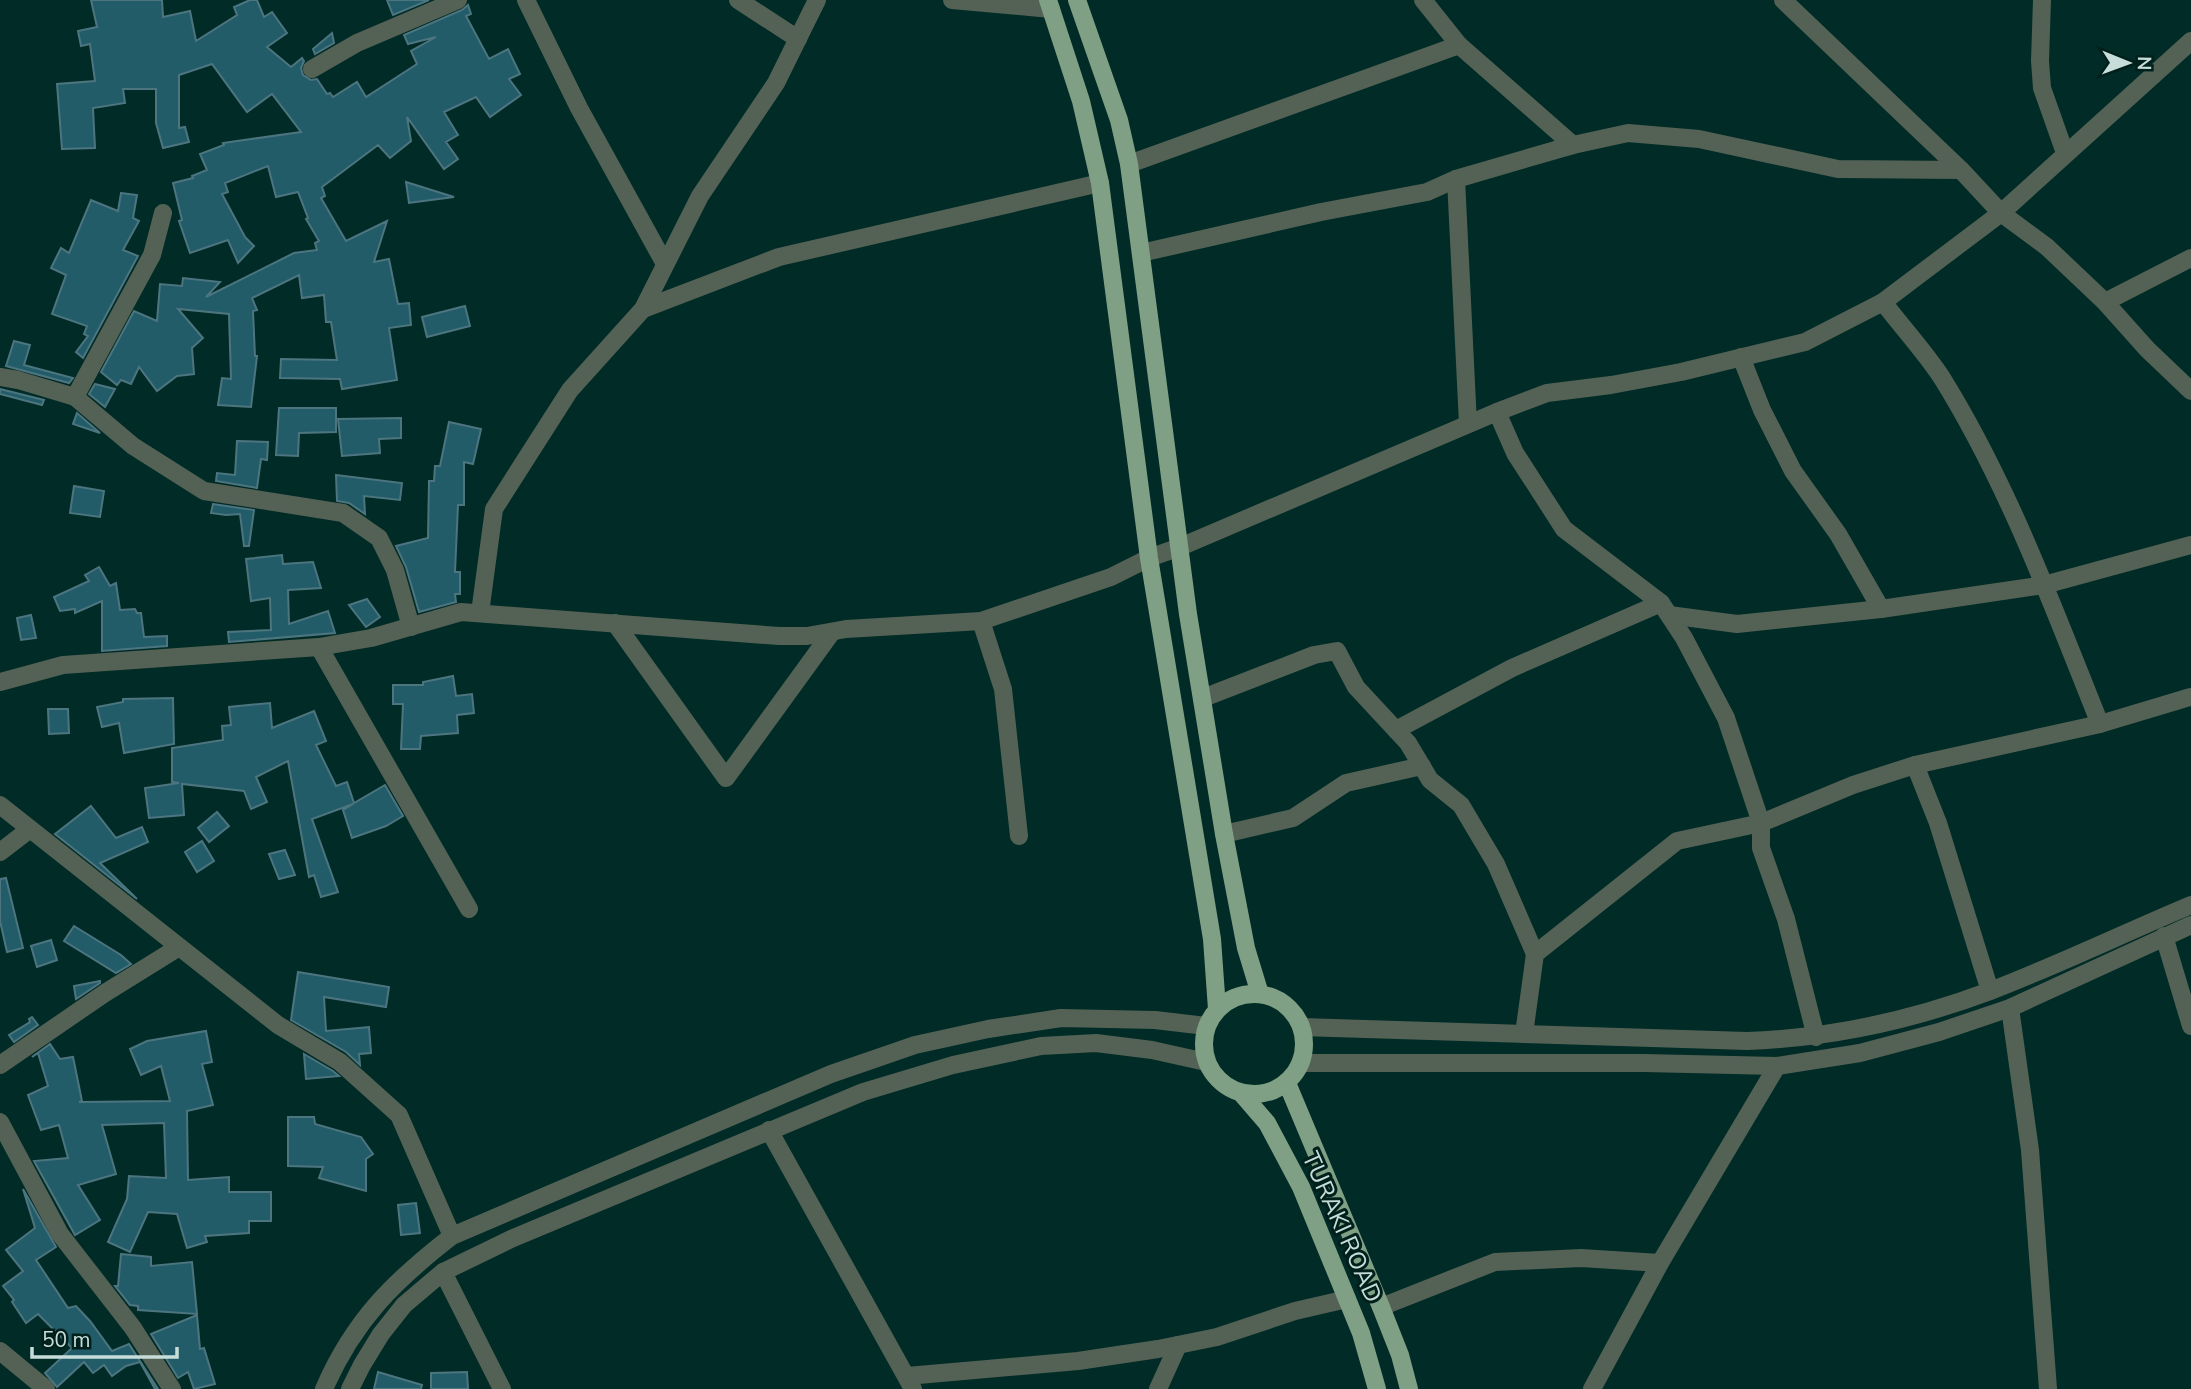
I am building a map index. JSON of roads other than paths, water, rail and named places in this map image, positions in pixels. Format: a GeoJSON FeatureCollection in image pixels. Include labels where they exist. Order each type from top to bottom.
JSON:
{"type":"FeatureCollection","features":[{"type":"Feature","properties":{"kind":"main road"},"geometry":{"type":"LineString","coordinates":[[1077,0],[1119,120],[1129,164],[1188,614],[1224,834],[1246,948],[1260,994]]}},
{"type":"Feature","properties":{"kind":"main road"},"geometry":{"type":"LineString","coordinates":[[1050,5],[1081,100],[1100,183],[1149,558],[1212,939],[1217,1009]]}},
{"type":"Feature","properties":{"kind":"main road"},"geometry":{"type":"LineString","coordinates":[[1260,994],[1285,1005],[1294,1014],[1301,1027],[1304,1045],[1300,1063],[1287,1083],[1266,1094],[1242,1094],[1220,1083],[1206,1062],[1206,1026],[1217,1009],[1237,996],[1260,994]]}},
{"type":"Feature","properties":{"kind":"main road"},"geometry":{"type":"LineString","coordinates":[[1287,1083],[1381,1307],[1409,1389]]}},
{"type":"Feature","properties":{"kind":"main road","name":"TURAKI ROAD"},"geometry":{"type":"LineString","coordinates":[[1242,1094],[1267,1123],[1301,1187],[1361,1333],[1377,1389]]}},
{"type":"Feature","properties":{"kind":"street"},"geometry":{"type":"LineString","coordinates":[[312,69],[357,43],[458,0]]}},
{"type":"Feature","properties":{"kind":"street"},"geometry":{"type":"LineString","coordinates":[[526,0],[579,108],[666,264]]}},
{"type":"Feature","properties":{"kind":"street"},"geometry":{"type":"LineString","coordinates":[[738,0],[798,39]]}},
{"type":"Feature","properties":{"kind":"street"},"geometry":{"type":"LineString","coordinates":[[480,613],[494,509],[570,390],[643,309],[700,196],[776,83],[817,0]]}},
{"type":"Feature","properties":{"kind":"street"},"geometry":{"type":"LineString","coordinates":[[952,0],[1050,5]]}},
{"type":"Feature","properties":{"kind":"street"},"geometry":{"type":"LineString","coordinates":[[1423,0],[1459,46],[1573,145]]}},
{"type":"Feature","properties":{"kind":"street"},"geometry":{"type":"LineString","coordinates":[[1783,0],[1961,170],[2001,213],[2047,247],[2105,302],[2147,349],[2191,391]]}},
{"type":"Feature","properties":{"kind":"street"},"geometry":{"type":"LineString","coordinates":[[2042,0],[2042,88],[2066,153]]}},
{"type":"Feature","properties":{"kind":"street"},"geometry":{"type":"LineString","coordinates":[[0,682],[63,665],[320,647],[371,638],[461,612],[779,636],[981,621],[1111,577],[1149,558],[1547,393],[1612,386],[1805,342],[1883,302],[2001,213],[2191,41]]}},
{"type":"Feature","properties":{"kind":"street"},"geometry":{"type":"LineString","coordinates":[[1129,164],[1459,46]]}},
{"type":"Feature","properties":{"kind":"street"},"geometry":{"type":"LineString","coordinates":[[1142,253],[1321,212],[1427,192],[1456,179],[1573,145],[1628,133],[1699,139],[1838,169],[1961,170]]}},
{"type":"Feature","properties":{"kind":"street"},"geometry":{"type":"LineString","coordinates":[[1456,179],[1468,424]]}},
{"type":"Feature","properties":{"kind":"street"},"geometry":{"type":"LineString","coordinates":[[643,309],[779,257],[1100,183]]}},
{"type":"Feature","properties":{"kind":"street"},"geometry":{"type":"LineString","coordinates":[[75,397],[152,255],[163,213]]}},
{"type":"Feature","properties":{"kind":"street"},"geometry":{"type":"LineString","coordinates":[[2105,302],[2191,258]]}},
{"type":"Feature","properties":{"kind":"street"},"geometry":{"type":"LineString","coordinates":[[1883,302],[1941,377],[1995,475],[2044,585],[2100,724]]}},
{"type":"Feature","properties":{"kind":"street"},"geometry":{"type":"LineString","coordinates":[[1741,357],[1762,410],[1793,471],[1838,534],[1881,609]]}},
{"type":"Feature","properties":{"kind":"street"},"geometry":{"type":"LineString","coordinates":[[0,377],[75,397],[133,446],[204,491],[343,513],[379,538],[395,570],[411,627]]}},
{"type":"Feature","properties":{"kind":"street"},"geometry":{"type":"LineString","coordinates":[[1497,412],[1515,453],[1564,529],[1665,609],[1684,638],[1726,718],[1761,822],[1761,848],[1786,919],[1816,1037]]}},
{"type":"Feature","properties":{"kind":"street"},"geometry":{"type":"LineString","coordinates":[[1396,730],[1512,668],[1665,609],[1737,624],[1881,609],[2044,585],[2191,545]]}},
{"type":"Feature","properties":{"kind":"street"},"geometry":{"type":"LineString","coordinates":[[981,621],[1003,689],[1019,836]]}},
{"type":"Feature","properties":{"kind":"street"},"geometry":{"type":"LineString","coordinates":[[615,624],[726,778],[832,632]]}},
{"type":"Feature","properties":{"kind":"street"},"geometry":{"type":"LineString","coordinates":[[320,647],[469,909]]}},
{"type":"Feature","properties":{"kind":"street"},"geometry":{"type":"LineString","coordinates":[[1203,698],[1314,655],[1337,651],[1356,687],[1408,743],[1430,780],[1461,804],[1496,864],[1535,954],[1524,1034]]}},
{"type":"Feature","properties":{"kind":"street"},"geometry":{"type":"LineString","coordinates":[[1535,954],[1677,841],[1761,822],[1853,785],[1915,765],[2100,724],[2190,697]]}},
{"type":"Feature","properties":{"kind":"street"},"geometry":{"type":"LineString","coordinates":[[1915,765],[1938,823],[1990,991]]}},
{"type":"Feature","properties":{"kind":"street"},"geometry":{"type":"LineString","coordinates":[[1224,834],[1293,818],[1346,783],[1422,766]]}},
{"type":"Feature","properties":{"kind":"street"},"geometry":{"type":"LineString","coordinates":[[0,805],[278,1025],[340,1062],[399,1115],[452,1236]]}},
{"type":"Feature","properties":{"kind":"street"},"geometry":{"type":"LineString","coordinates":[[0,852],[30,829]]}},
{"type":"Feature","properties":{"kind":"street"},"geometry":{"type":"LineString","coordinates":[[1301,1027],[1746,1041],[1816,1037],[1918,1014],[1990,991],[2191,905]]}},
{"type":"Feature","properties":{"kind":"street"},"geometry":{"type":"LineString","coordinates":[[1300,1063],[1644,1063],[1777,1066],[1860,1053],[1938,1032],[2010,1007],[2191,925]]}},
{"type":"Feature","properties":{"kind":"street"},"geometry":{"type":"LineString","coordinates":[[2164,936],[2191,1027]]}},
{"type":"Feature","properties":{"kind":"street"},"geometry":{"type":"LineString","coordinates":[[0,1065],[105,993],[179,947]]}},
{"type":"Feature","properties":{"kind":"street"},"geometry":{"type":"LineString","coordinates":[[2010,1007],[2031,1150],[2048,1389]]}},
{"type":"Feature","properties":{"kind":"street"},"geometry":{"type":"LineString","coordinates":[[324,1389],[351,1336],[380,1298],[452,1236],[831,1074],[915,1045],[988,1029],[1061,1018],[1155,1020],[1206,1026]]}},
{"type":"Feature","properties":{"kind":"street"},"geometry":{"type":"LineString","coordinates":[[350,1389],[362,1364],[404,1305],[443,1272],[477,1254],[863,1092],[953,1065],[1041,1046],[1096,1043],[1152,1050],[1206,1062]]}},
{"type":"Feature","properties":{"kind":"street"},"geometry":{"type":"LineString","coordinates":[[1592,1389],[1660,1262],[1777,1066]]}},
{"type":"Feature","properties":{"kind":"street"},"geometry":{"type":"LineString","coordinates":[[0,1122],[60,1234],[133,1328],[172,1389]]}},
{"type":"Feature","properties":{"kind":"street"},"geometry":{"type":"LineString","coordinates":[[769,1130],[910,1382],[1078,1362],[1217,1338],[1295,1311],[1347,1299]]}},
{"type":"Feature","properties":{"kind":"street"},"geometry":{"type":"LineString","coordinates":[[1381,1307],[1495,1262],[1581,1258],[1660,1262]]}},
{"type":"Feature","properties":{"kind":"street"},"geometry":{"type":"LineString","coordinates":[[443,1272],[502,1389]]}},
{"type":"Feature","properties":{"kind":"street"},"geometry":{"type":"LineString","coordinates":[[1158,1389],[1178,1345]]}},
{"type":"Feature","properties":{"kind":"street"},"geometry":{"type":"LineString","coordinates":[[0,1351],[46,1389]]}}]}
